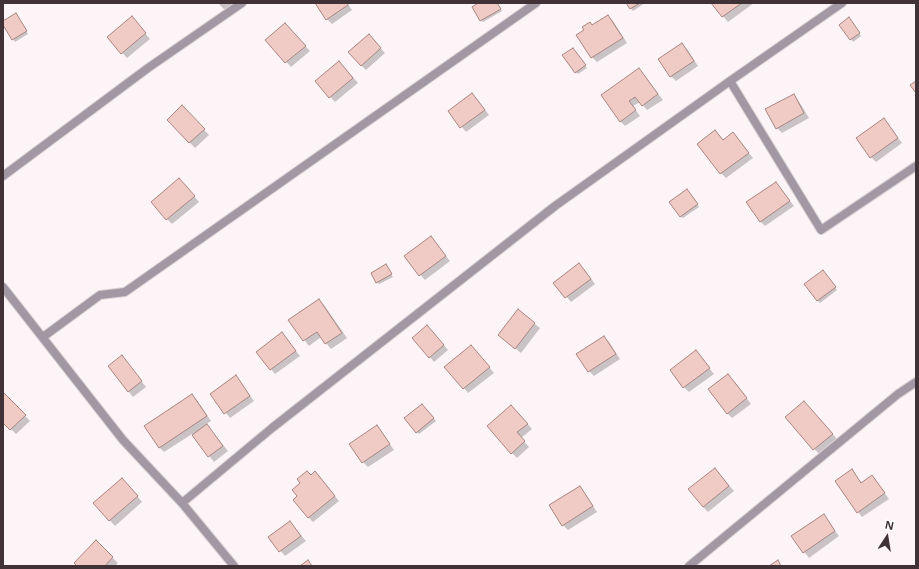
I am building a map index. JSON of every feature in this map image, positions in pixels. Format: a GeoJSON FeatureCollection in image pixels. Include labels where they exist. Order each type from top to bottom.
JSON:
{"type":"FeatureCollection","features":[{"type":"Feature","properties":{"kind":"street"},"geometry":{"type":"LineString","coordinates":[[3,176],[148,68],[242,3]]}},
{"type":"Feature","properties":{"kind":"street"},"geometry":{"type":"LineString","coordinates":[[43,337],[100,295],[125,292],[536,3]]}},
{"type":"Feature","properties":{"kind":"street"},"geometry":{"type":"LineString","coordinates":[[182,503],[272,428],[555,206],[842,3]]}},
{"type":"Feature","properties":{"kind":"street"},"geometry":{"type":"LineString","coordinates":[[730,81],[821,230],[916,166]]}},
{"type":"Feature","properties":{"kind":"street"},"geometry":{"type":"LineString","coordinates":[[3,287],[123,440],[182,503],[234,566]]}},
{"type":"Feature","properties":{"kind":"street"},"geometry":{"type":"LineString","coordinates":[[689,566],[898,394],[916,382]]}},
{"type":"Feature","properties":{"kind":"building"},"geometry":{"type":"Polygon","coordinates":[[[315,3],[347,3],[348,5],[326,20],[315,3]]]}},
{"type":"Feature","properties":{"kind":"building"},"geometry":{"type":"Polygon","coordinates":[[[478,3],[497,3],[501,9],[480,21],[472,7],[478,3]]]}},
{"type":"Feature","properties":{"kind":"building"},"geometry":{"type":"Polygon","coordinates":[[[626,3],[640,3],[630,9],[626,3]]]}},
{"type":"Feature","properties":{"kind":"building"},"geometry":{"type":"Polygon","coordinates":[[[711,3],[742,3],[722,17],[711,3]]]}},
{"type":"Feature","properties":{"kind":"building"},"geometry":{"type":"Polygon","coordinates":[[[16,13],[27,31],[12,40],[3,25],[3,21],[16,13]]]}},
{"type":"Feature","properties":{"kind":"building"},"geometry":{"type":"Polygon","coordinates":[[[608,15],[623,38],[591,58],[576,35],[584,30],[582,27],[590,22],[592,25],[608,15]]]}},
{"type":"Feature","properties":{"kind":"building"},"geometry":{"type":"Polygon","coordinates":[[[132,16],[146,33],[121,54],[107,37],[132,16]]]}},
{"type":"Feature","properties":{"kind":"building"},"geometry":{"type":"Polygon","coordinates":[[[849,17],[860,33],[850,40],[839,25],[849,17]]]}},
{"type":"Feature","properties":{"kind":"building"},"geometry":{"type":"Polygon","coordinates":[[[285,23],[306,46],[285,63],[265,40],[285,23]]]}},
{"type":"Feature","properties":{"kind":"building"},"geometry":{"type":"Polygon","coordinates":[[[369,34],[381,48],[361,66],[348,52],[369,34]]]}},
{"type":"Feature","properties":{"kind":"building"},"geometry":{"type":"Polygon","coordinates":[[[682,43],[694,61],[670,77],[658,59],[682,43]]]}},
{"type":"Feature","properties":{"kind":"building"},"geometry":{"type":"Polygon","coordinates":[[[573,48],[586,65],[575,73],[562,55],[573,48]]]}},
{"type":"Feature","properties":{"kind":"building"},"geometry":{"type":"Polygon","coordinates":[[[339,61],[353,78],[329,98],[315,81],[339,61]]]}},
{"type":"Feature","properties":{"kind":"building"},"geometry":{"type":"Polygon","coordinates":[[[639,68],[658,94],[642,106],[635,97],[629,101],[636,110],[620,122],[601,95],[639,68]]]}},
{"type":"Feature","properties":{"kind":"building"},"geometry":{"type":"Polygon","coordinates":[[[916,81],[916,93],[910,85],[916,81]]]}},
{"type":"Feature","properties":{"kind":"building"},"geometry":{"type":"Polygon","coordinates":[[[472,93],[485,110],[460,128],[448,111],[472,93]]]}},
{"type":"Feature","properties":{"kind":"building"},"geometry":{"type":"Polygon","coordinates":[[[794,94],[804,113],[776,129],[765,109],[794,94]]]}},
{"type":"Feature","properties":{"kind":"building"},"geometry":{"type":"Polygon","coordinates":[[[182,105],[205,129],[189,143],[167,120],[182,105]]]}},
{"type":"Feature","properties":{"kind":"building"},"geometry":{"type":"Polygon","coordinates":[[[884,118],[898,138],[870,158],[856,138],[884,118]]]}},
{"type":"Feature","properties":{"kind":"building"},"geometry":{"type":"Polygon","coordinates":[[[715,130],[723,140],[733,132],[749,153],[720,174],[697,144],[715,130]]]}},
{"type":"Feature","properties":{"kind":"building"},"geometry":{"type":"Polygon","coordinates":[[[179,178],[195,196],[166,220],[151,202],[179,178]]]}},
{"type":"Feature","properties":{"kind":"building"},"geometry":{"type":"Polygon","coordinates":[[[776,182],[790,201],[760,222],[746,202],[776,182]]]}},
{"type":"Feature","properties":{"kind":"building"},"geometry":{"type":"Polygon","coordinates":[[[687,189],[698,204],[680,217],[669,202],[687,189]]]}},
{"type":"Feature","properties":{"kind":"building"},"geometry":{"type":"Polygon","coordinates":[[[431,236],[446,256],[419,276],[404,256],[431,236]]]}},
{"type":"Feature","properties":{"kind":"building"},"geometry":{"type":"Polygon","coordinates":[[[579,263],[591,279],[565,298],[553,283],[579,263]]]}},
{"type":"Feature","properties":{"kind":"building"},"geometry":{"type":"Polygon","coordinates":[[[386,264],[392,274],[376,283],[371,273],[386,264]]]}},
{"type":"Feature","properties":{"kind":"building"},"geometry":{"type":"Polygon","coordinates":[[[823,270],[836,287],[817,301],[804,284],[823,270]]]}},
{"type":"Feature","properties":{"kind":"building"},"geometry":{"type":"Polygon","coordinates":[[[319,299],[342,333],[325,344],[317,332],[303,341],[288,320],[319,299]]]}},
{"type":"Feature","properties":{"kind":"building"},"geometry":{"type":"Polygon","coordinates":[[[518,309],[535,323],[515,349],[498,335],[518,309]]]}},
{"type":"Feature","properties":{"kind":"building"},"geometry":{"type":"Polygon","coordinates":[[[427,325],[444,345],[429,358],[412,338],[427,325]]]}},
{"type":"Feature","properties":{"kind":"building"},"geometry":{"type":"Polygon","coordinates":[[[282,332],[296,351],[270,370],[256,352],[282,332]]]}},
{"type":"Feature","properties":{"kind":"building"},"geometry":{"type":"Polygon","coordinates":[[[604,336],[616,354],[588,372],[576,354],[604,336]]]}},
{"type":"Feature","properties":{"kind":"building"},"geometry":{"type":"Polygon","coordinates":[[[471,345],[490,367],[463,389],[444,367],[471,345]]]}},
{"type":"Feature","properties":{"kind":"building"},"geometry":{"type":"Polygon","coordinates":[[[696,350],[710,368],[683,388],[670,370],[696,350]]]}},
{"type":"Feature","properties":{"kind":"building"},"geometry":{"type":"Polygon","coordinates":[[[122,355],[142,381],[128,392],[108,366],[122,355]]]}},
{"type":"Feature","properties":{"kind":"building"},"geometry":{"type":"Polygon","coordinates":[[[728,374],[747,398],[727,414],[708,389],[728,374]]]}},
{"type":"Feature","properties":{"kind":"building"},"geometry":{"type":"Polygon","coordinates":[[[236,375],[250,396],[224,414],[210,394],[236,375]]]}},
{"type":"Feature","properties":{"kind":"building"},"geometry":{"type":"Polygon","coordinates":[[[3,392],[26,415],[10,430],[3,423],[3,392]]]}},
{"type":"Feature","properties":{"kind":"building"},"geometry":{"type":"Polygon","coordinates":[[[192,394],[207,416],[159,448],[144,426],[192,394]]]}},
{"type":"Feature","properties":{"kind":"building"},"geometry":{"type":"Polygon","coordinates":[[[804,401],[833,434],[813,450],[785,417],[804,401]]]}},
{"type":"Feature","properties":{"kind":"building"},"geometry":{"type":"Polygon","coordinates":[[[422,404],[434,418],[416,433],[404,418],[422,404]]]}},
{"type":"Feature","properties":{"kind":"building"},"geometry":{"type":"Polygon","coordinates":[[[511,405],[528,424],[517,432],[525,441],[511,454],[487,426],[511,405]]]}},
{"type":"Feature","properties":{"kind":"building"},"geometry":{"type":"Polygon","coordinates":[[[207,424],[223,446],[208,457],[192,435],[207,424]]]}},
{"type":"Feature","properties":{"kind":"building"},"geometry":{"type":"Polygon","coordinates":[[[377,425],[390,444],[362,463],[349,444],[377,425]]]}},
{"type":"Feature","properties":{"kind":"building"},"geometry":{"type":"Polygon","coordinates":[[[715,468],[729,486],[703,507],[688,489],[715,468]]]}},
{"type":"Feature","properties":{"kind":"building"},"geometry":{"type":"Polygon","coordinates":[[[852,469],[861,483],[872,475],[885,493],[857,513],[835,481],[852,469]]]}},
{"type":"Feature","properties":{"kind":"building"},"geometry":{"type":"Polygon","coordinates":[[[307,471],[311,475],[315,471],[335,496],[308,518],[293,500],[297,496],[292,490],[300,483],[297,479],[307,471]]]}},
{"type":"Feature","properties":{"kind":"building"},"geometry":{"type":"Polygon","coordinates":[[[122,478],[138,496],[109,521],[93,503],[122,478]]]}},
{"type":"Feature","properties":{"kind":"building"},"geometry":{"type":"Polygon","coordinates":[[[580,486],[593,506],[562,526],[549,505],[580,486]]]}},
{"type":"Feature","properties":{"kind":"building"},"geometry":{"type":"Polygon","coordinates":[[[824,514],[835,531],[803,553],[791,536],[824,514]]]}},
{"type":"Feature","properties":{"kind":"building"},"geometry":{"type":"Polygon","coordinates":[[[290,521],[301,536],[279,552],[268,537],[290,521]]]}},
{"type":"Feature","properties":{"kind":"building"},"geometry":{"type":"Polygon","coordinates":[[[96,540],[113,557],[105,566],[77,566],[74,563],[96,540]]]}},
{"type":"Feature","properties":{"kind":"building"},"geometry":{"type":"Polygon","coordinates":[[[308,560],[312,566],[300,566],[308,560]]]}},
{"type":"Feature","properties":{"kind":"building"},"geometry":{"type":"Polygon","coordinates":[[[778,560],[781,566],[769,566],[778,560]]]}}]}
